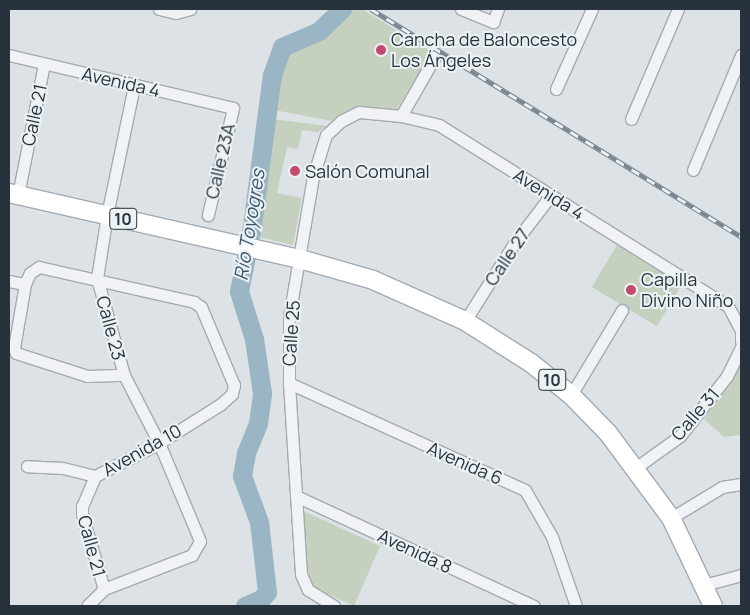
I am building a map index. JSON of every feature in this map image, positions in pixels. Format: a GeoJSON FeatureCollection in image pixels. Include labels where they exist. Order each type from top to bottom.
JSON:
{"type":"FeatureCollection","features":[{"type":"Feature","properties":{"kind":"main road","name":"10"},"geometry":{"type":"LineString","coordinates":[[13,194],[237,246],[300,258],[373,280],[465,321],[531,363],[571,395],[608,433],[671,518],[713,606]]}},
{"type":"Feature","properties":{"kind":"street"},"geometry":{"type":"LineString","coordinates":[[159,9],[176,13],[190,9]]}},
{"type":"Feature","properties":{"kind":"street"},"geometry":{"type":"LineString","coordinates":[[461,9],[492,22],[498,9]]}},
{"type":"Feature","properties":{"kind":"street"},"geometry":{"type":"LineString","coordinates":[[556,89],[592,9]]}},
{"type":"Feature","properties":{"kind":"street"},"geometry":{"type":"LineString","coordinates":[[630,119],[678,9]]}},
{"type":"Feature","properties":{"kind":"street","name":"Avenida 4"},"geometry":{"type":"LineString","coordinates":[[9,55],[232,108]]}},
{"type":"Feature","properties":{"kind":"street"},"geometry":{"type":"LineString","coordinates":[[402,116],[436,55]]}},
{"type":"Feature","properties":{"kind":"street"},"geometry":{"type":"LineString","coordinates":[[693,170],[741,55]]}},
{"type":"Feature","properties":{"kind":"street","name":"Calle 21"},"geometry":{"type":"LineString","coordinates":[[13,194],[44,64]]}},
{"type":"Feature","properties":{"kind":"street","name":"Calle 23"},"geometry":{"type":"LineString","coordinates":[[104,589],[192,555],[200,541],[158,443],[124,375],[97,278],[106,216],[134,86]]}},
{"type":"Feature","properties":{"kind":"street","name":"Calle 23A"},"geometry":{"type":"LineString","coordinates":[[208,214],[232,108]]}},
{"type":"Feature","properties":{"kind":"street","name":"Avenida 4"},"geometry":{"type":"LineString","coordinates":[[359,112],[402,116],[439,125],[728,306],[741,330],[741,341]]}},
{"type":"Feature","properties":{"kind":"street","name":"Calle 25"},"geometry":{"type":"LineString","coordinates":[[334,606],[308,590],[301,574],[288,383],[289,317],[313,177],[326,135],[341,121],[359,112]]}},
{"type":"Feature","properties":{"kind":"street","name":"Calle 27"},"geometry":{"type":"LineString","coordinates":[[465,321],[515,242],[551,195]]}},
{"type":"Feature","properties":{"kind":"street"},"geometry":{"type":"LineString","coordinates":[[97,278],[39,267],[30,273],[25,284],[14,348],[21,356],[87,376],[124,375]]}},
{"type":"Feature","properties":{"kind":"street","name":"Avenida 10"},"geometry":{"type":"LineString","coordinates":[[27,466],[62,468],[95,476],[158,443],[221,404],[232,394],[234,385],[198,304],[97,278]]}},
{"type":"Feature","properties":{"kind":"street"},"geometry":{"type":"LineString","coordinates":[[9,281],[25,284]]}},
{"type":"Feature","properties":{"kind":"street"},"geometry":{"type":"LineString","coordinates":[[571,395],[622,310]]}},
{"type":"Feature","properties":{"kind":"street","name":"Calle 31"},"geometry":{"type":"LineString","coordinates":[[634,469],[680,436],[727,376],[741,346]]}},
{"type":"Feature","properties":{"kind":"street","name":"Avenida 6"},"geometry":{"type":"LineString","coordinates":[[288,383],[526,490],[552,537],[576,606]]}},
{"type":"Feature","properties":{"kind":"street","name":"Calle 21"},"geometry":{"type":"LineString","coordinates":[[95,476],[82,506],[82,514],[104,589]]}},
{"type":"Feature","properties":{"kind":"street"},"geometry":{"type":"LineString","coordinates":[[671,518],[722,486],[741,484]]}},
{"type":"Feature","properties":{"kind":"street","name":"Avenida 8"},"geometry":{"type":"LineString","coordinates":[[296,496],[534,606]]}},
{"type":"Feature","properties":{"kind":"street"},"geometry":{"type":"LineString","coordinates":[[704,585],[741,575]]}},
{"type":"Feature","properties":{"kind":"street"},"geometry":{"type":"LineString","coordinates":[[87,606],[104,589]]}},
{"type":"Feature","properties":{"kind":"green space"},"geometry":{"type":"Polygon","coordinates":[[[350,9],[362,9],[432,52],[397,109],[352,109],[332,121],[274,110],[287,52],[322,37],[350,9]]]}},
{"type":"Feature","properties":{"kind":"green space"},"geometry":{"type":"Polygon","coordinates":[[[272,119],[327,126],[317,132],[302,130],[298,149],[287,147],[277,193],[302,198],[293,245],[255,236],[269,161],[272,119]]]}},
{"type":"Feature","properties":{"kind":"green space"},"geometry":{"type":"Polygon","coordinates":[[[617,245],[682,284],[657,326],[592,287],[617,245]]]}},
{"type":"Feature","properties":{"kind":"green space"},"geometry":{"type":"Polygon","coordinates":[[[741,365],[741,444],[740,435],[724,437],[704,419],[741,365]]]}},
{"type":"Feature","properties":{"kind":"green space"},"geometry":{"type":"Polygon","coordinates":[[[303,511],[380,546],[354,606],[317,589],[311,581],[307,569],[303,511]]]}},
{"type":"Feature","properties":{"kind":"waterway","name":"Río Toyogres"},"geometry":{"type":"LineString","coordinates":[[245,606],[261,599],[267,592],[259,522],[242,476],[246,453],[258,423],[262,393],[254,339],[239,291],[252,226],[272,75],[282,47],[319,31],[342,9]]}},
{"type":"Feature","properties":{"kind":"railway"},"geometry":{"type":"LineString","coordinates":[[371,9],[741,237]]}},
{"type":"Feature","properties":{"kind":"place","name":"Cancha de Baloncesto Los Ángeles"},"geometry":{"type":"Point","coordinates":[381,50]}},
{"type":"Feature","properties":{"kind":"place","name":"Salón Comunal"},"geometry":{"type":"Point","coordinates":[295,171]}},
{"type":"Feature","properties":{"kind":"place","name":"Capilla Divino Niño"},"geometry":{"type":"Point","coordinates":[631,290]}}]}
